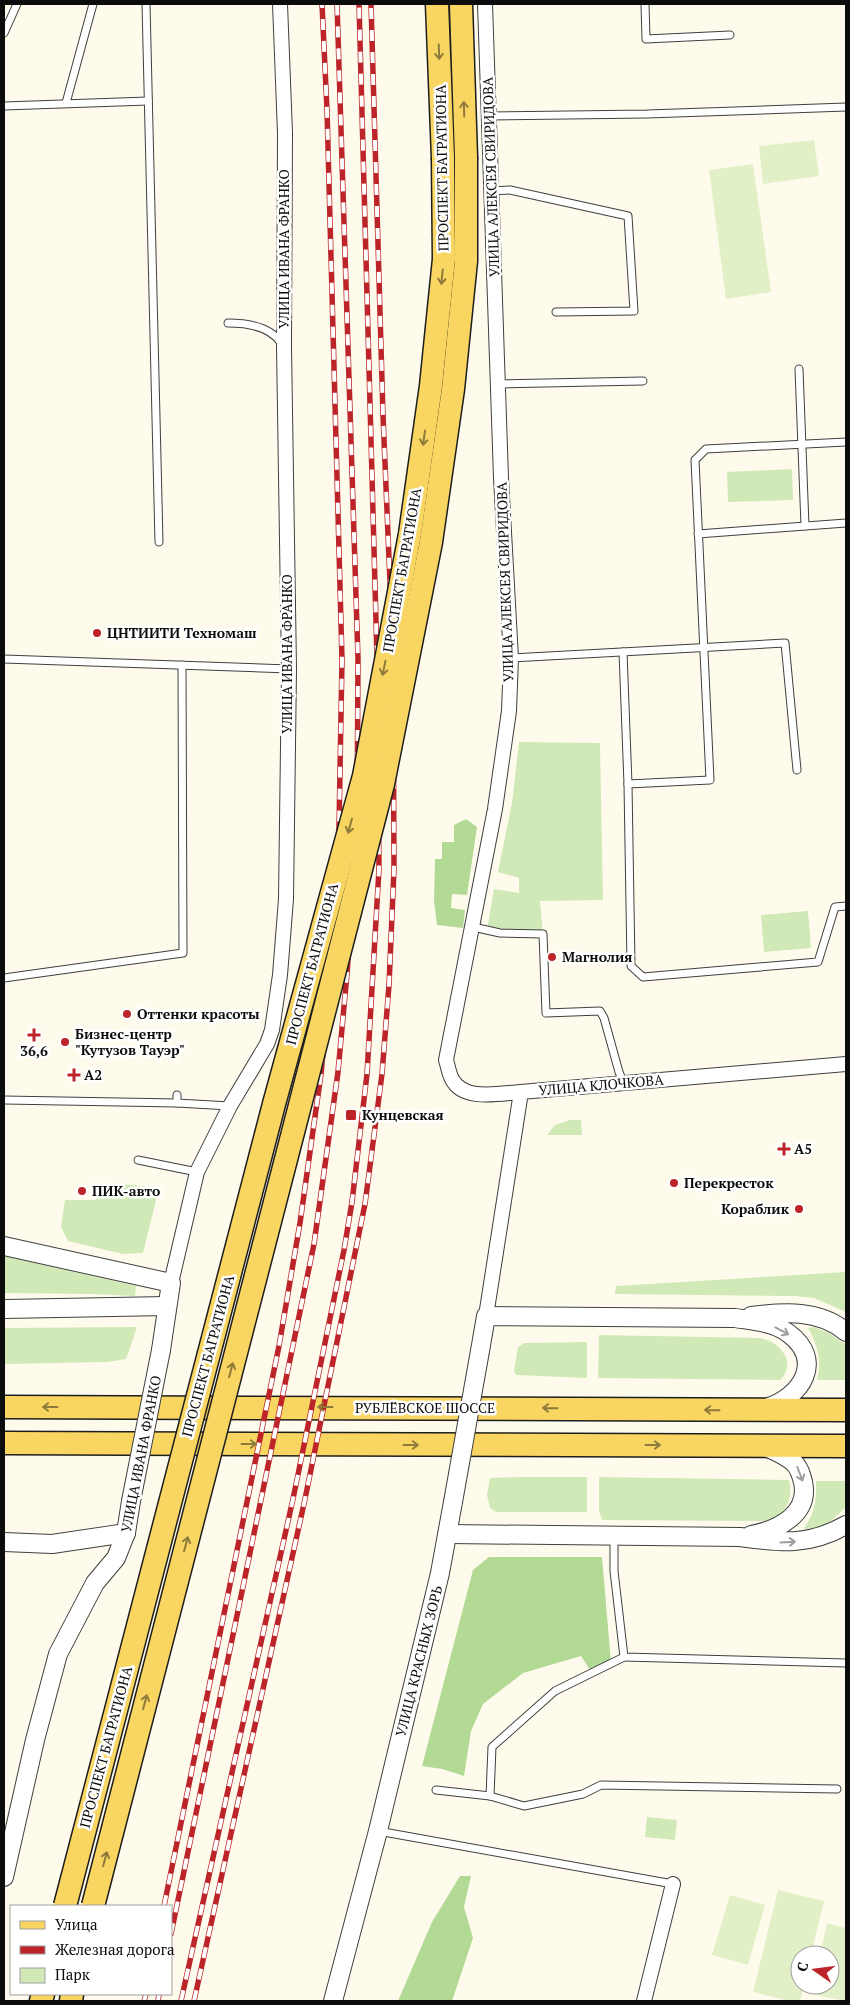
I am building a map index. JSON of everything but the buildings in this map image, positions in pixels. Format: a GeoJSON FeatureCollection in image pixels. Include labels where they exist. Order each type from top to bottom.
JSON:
{"type":"FeatureCollection","features":[{"type":"Feature","properties":{"kind":"main road","name":"ПРОСПЕКТ БАГРАТИОНА"},"geometry":{"type":"LineString","coordinates":[[65,1905],[274,1104],[364,776],[410,534],[431,386],[444,259],[443,158],[437,4]]}},
{"type":"Feature","properties":{"kind":"main road","name":"ПРОСПЕКТ БАГРАТИОНА"},"geometry":{"type":"LineString","coordinates":[[93,1905],[383,784],[431,542],[453,389],[466,261],[466,157],[461,4]]}},
{"type":"Feature","properties":{"kind":"main road","name":"РУБЛЁВСКОЕ ШОССЕ"},"geometry":{"type":"LineString","coordinates":[[4,1407],[846,1410]]}},
{"type":"Feature","properties":{"kind":"main road"},"geometry":{"type":"LineString","coordinates":[[4,1443],[846,1446]]}},
{"type":"Feature","properties":{"kind":"street","name":"УЛИЦА ИВАНА ФРАНКО"},"geometry":{"type":"LineString","coordinates":[[4,1877],[35,1740],[58,1654],[95,1584],[116,1558],[126,1533],[161,1350],[171,1283],[197,1172],[230,1106],[267,1044],[272,1030],[280,975],[286,899],[289,669],[284,346],[285,133],[280,4]]}},
{"type":"Feature","properties":{"kind":"street","name":"УЛИЦА АЛЕКСЕЯ СВИРИДОВА"},"geometry":{"type":"LineString","coordinates":[[485,4],[498,384],[511,658],[509,711],[502,768],[446,1060],[452,1080],[460,1088],[473,1094],[521,1092]]}},
{"type":"Feature","properties":{"kind":"street","name":"УЛИЦА КЛОЧКОВА"},"geometry":{"type":"LineString","coordinates":[[486,1316],[521,1092],[846,1064]]}},
{"type":"Feature","properties":{"kind":"street"},"geometry":{"type":"LineString","coordinates":[[4,1246],[171,1283]]}},
{"type":"Feature","properties":{"kind":"street"},"geometry":{"type":"LineString","coordinates":[[4,1309],[167,1306]]}},
{"type":"Feature","properties":{"kind":"street"},"geometry":{"type":"LineString","coordinates":[[486,1316],[736,1318],[785,1312],[822,1318],[846,1332]]}},
{"type":"Feature","properties":{"kind":"street","name":"УЛИЦА КРАСНЫХ ЗОРЬ"},"geometry":{"type":"LineString","coordinates":[[333,2001],[378,1831],[448,1534],[486,1316]]}},
{"type":"Feature","properties":{"kind":"street"},"geometry":{"type":"LineString","coordinates":[[736,1318],[760,1322],[786,1332],[796,1340],[806,1361],[806,1372],[801,1385],[792,1396],[779,1404],[761,1410]]}},
{"type":"Feature","properties":{"kind":"street"},"geometry":{"type":"LineString","coordinates":[[740,1537],[767,1532],[783,1524],[796,1513],[802,1502],[804,1489],[801,1472],[794,1463],[780,1453],[763,1446]]}},
{"type":"Feature","properties":{"kind":"street"},"geometry":{"type":"LineString","coordinates":[[448,1534],[740,1537],[781,1543],[806,1541],[832,1533],[846,1525]]}},
{"type":"Feature","properties":{"kind":"street"},"geometry":{"type":"LineString","coordinates":[[4,1542],[52,1544],[126,1533]]}},
{"type":"Feature","properties":{"kind":"street"},"geometry":{"type":"LineString","coordinates":[[644,2001],[673,1884]]}},
{"type":"Feature","properties":{"kind":"lane"},"geometry":{"type":"LineString","coordinates":[[4,33],[17,4]]}},
{"type":"Feature","properties":{"kind":"lane"},"geometry":{"type":"LineString","coordinates":[[66,104],[93,4]]}},
{"type":"Feature","properties":{"kind":"lane"},"geometry":{"type":"LineString","coordinates":[[146,4],[159,542]]}},
{"type":"Feature","properties":{"kind":"lane"},"geometry":{"type":"LineString","coordinates":[[645,4],[646,39],[730,35]]}},
{"type":"Feature","properties":{"kind":"lane"},"geometry":{"type":"LineString","coordinates":[[4,106],[148,101]]}},
{"type":"Feature","properties":{"kind":"lane"},"geometry":{"type":"LineString","coordinates":[[489,116],[647,114],[846,107]]}},
{"type":"Feature","properties":{"kind":"lane"},"geometry":{"type":"LineString","coordinates":[[491,191],[510,190],[628,216],[634,310],[556,312]]}},
{"type":"Feature","properties":{"kind":"lane"},"geometry":{"type":"LineString","coordinates":[[228,323],[247,323],[268,331],[277,337],[284,346]]}},
{"type":"Feature","properties":{"kind":"lane"},"geometry":{"type":"LineString","coordinates":[[799,369],[805,526]]}},
{"type":"Feature","properties":{"kind":"lane"},"geometry":{"type":"LineString","coordinates":[[498,384],[643,381]]}},
{"type":"Feature","properties":{"kind":"lane"},"geometry":{"type":"LineString","coordinates":[[628,784],[710,780],[696,460],[706,449],[846,442]]}},
{"type":"Feature","properties":{"kind":"lane"},"geometry":{"type":"LineString","coordinates":[[698,534],[846,523]]}},
{"type":"Feature","properties":{"kind":"lane"},"geometry":{"type":"LineString","coordinates":[[511,658],[785,643],[797,770]]}},
{"type":"Feature","properties":{"kind":"lane"},"geometry":{"type":"LineString","coordinates":[[623,652],[628,784],[631,966],[643,977],[818,962],[835,907],[846,906]]}},
{"type":"Feature","properties":{"kind":"lane"},"geometry":{"type":"LineString","coordinates":[[4,659],[289,669]]}},
{"type":"Feature","properties":{"kind":"lane"},"geometry":{"type":"LineString","coordinates":[[4,978],[183,953],[182,665]]}},
{"type":"Feature","properties":{"kind":"lane"},"geometry":{"type":"LineString","coordinates":[[473,927],[500,933],[543,934],[546,1013],[600,1011],[604,1018],[618,1072],[624,1084]]}},
{"type":"Feature","properties":{"kind":"lane"},"geometry":{"type":"LineString","coordinates":[[177,1095],[177,1104]]}},
{"type":"Feature","properties":{"kind":"lane"},"geometry":{"type":"LineString","coordinates":[[4,1100],[230,1106]]}},
{"type":"Feature","properties":{"kind":"lane"},"geometry":{"type":"LineString","coordinates":[[138,1160],[197,1172]]}},
{"type":"Feature","properties":{"kind":"lane"},"geometry":{"type":"LineString","coordinates":[[614,1536],[614,1571],[624,1657]]}},
{"type":"Feature","properties":{"kind":"lane"},"geometry":{"type":"LineString","coordinates":[[490,1796],[492,1747],[555,1691],[624,1657],[846,1663]]}},
{"type":"Feature","properties":{"kind":"lane"},"geometry":{"type":"LineString","coordinates":[[436,1790],[490,1796],[524,1806],[583,1794],[602,1785],[837,1789]]}},
{"type":"Feature","properties":{"kind":"lane"},"geometry":{"type":"LineString","coordinates":[[378,1831],[673,1884]]}},
{"type":"Feature","properties":{"kind":"green space"},"geometry":{"type":"Polygon","coordinates":[[[814,140],[819,176],[763,184],[759,146],[814,140]]]}},
{"type":"Feature","properties":{"kind":"green space"},"geometry":{"type":"Polygon","coordinates":[[[753,164],[771,292],[726,299],[709,170],[753,164]]]}},
{"type":"Feature","properties":{"kind":"green space"},"geometry":{"type":"Polygon","coordinates":[[[792,469],[793,500],[728,502],[727,472],[792,469]]]}},
{"type":"Feature","properties":{"kind":"green space"},"geometry":{"type":"Polygon","coordinates":[[[519,742],[600,743],[603,900],[540,901],[543,934],[487,930],[494,889],[519,893],[519,878],[498,872],[512,803],[519,742]]]}},
{"type":"Feature","properties":{"kind":"green space"},"geometry":{"type":"Polygon","coordinates":[[[466,819],[477,827],[467,895],[452,894],[451,908],[465,910],[463,928],[437,925],[434,901],[435,859],[442,859],[442,842],[454,842],[454,825],[466,819]]]}},
{"type":"Feature","properties":{"kind":"green space"},"geometry":{"type":"Polygon","coordinates":[[[808,911],[811,948],[764,952],[761,915],[808,911]]]}},
{"type":"Feature","properties":{"kind":"green space"},"geometry":{"type":"Polygon","coordinates":[[[570,1120],[581,1120],[582,1135],[547,1135],[555,1125],[570,1120]]]}},
{"type":"Feature","properties":{"kind":"green space"},"geometry":{"type":"Polygon","coordinates":[[[114,1183],[159,1188],[143,1253],[123,1254],[68,1241],[61,1227],[65,1200],[95,1200],[114,1190],[114,1183]]]}},
{"type":"Feature","properties":{"kind":"green space"},"geometry":{"type":"Polygon","coordinates":[[[4,1256],[136,1286],[135,1296],[4,1293],[4,1256]]]}},
{"type":"Feature","properties":{"kind":"green space"},"geometry":{"type":"Polygon","coordinates":[[[846,1272],[846,1312],[814,1298],[795,1296],[615,1294],[616,1286],[846,1272]]]}},
{"type":"Feature","properties":{"kind":"green space"},"geometry":{"type":"Polygon","coordinates":[[[137,1327],[126,1359],[108,1362],[4,1364],[4,1328],[137,1327]]]}},
{"type":"Feature","properties":{"kind":"green space"},"geometry":{"type":"Polygon","coordinates":[[[814,1327],[829,1333],[846,1345],[846,1380],[817,1380],[818,1354],[808,1328],[814,1327]]]}},
{"type":"Feature","properties":{"kind":"green space"},"geometry":{"type":"Polygon","coordinates":[[[599,1335],[760,1338],[774,1343],[784,1353],[787,1366],[780,1380],[598,1378],[599,1335]]]}},
{"type":"Feature","properties":{"kind":"green space"},"geometry":{"type":"Polygon","coordinates":[[[587,1342],[587,1378],[516,1375],[514,1371],[518,1347],[524,1343],[587,1342]]]}},
{"type":"Feature","properties":{"kind":"green space"},"geometry":{"type":"Polygon","coordinates":[[[587,1477],[587,1512],[496,1512],[490,1508],[487,1495],[490,1478],[587,1477]]]}},
{"type":"Feature","properties":{"kind":"green space"},"geometry":{"type":"Polygon","coordinates":[[[599,1477],[789,1480],[790,1493],[788,1504],[782,1513],[772,1521],[602,1520],[599,1511],[599,1477]]]}},
{"type":"Feature","properties":{"kind":"green space"},"geometry":{"type":"Polygon","coordinates":[[[816,1481],[846,1481],[846,1507],[823,1528],[808,1531],[804,1528],[811,1517],[816,1493],[816,1481]]]}},
{"type":"Feature","properties":{"kind":"green space"},"geometry":{"type":"Polygon","coordinates":[[[489,1557],[602,1557],[611,1663],[592,1673],[581,1656],[523,1673],[483,1704],[471,1731],[464,1776],[442,1769],[422,1766],[473,1570],[489,1557]]]}},
{"type":"Feature","properties":{"kind":"green space"},"geometry":{"type":"Polygon","coordinates":[[[647,1817],[677,1820],[675,1840],[645,1837],[647,1817]]]}},
{"type":"Feature","properties":{"kind":"green space"},"geometry":{"type":"Polygon","coordinates":[[[460,1876],[471,1876],[464,1907],[473,1938],[452,2001],[398,2001],[432,1922],[460,1876]]]}},
{"type":"Feature","properties":{"kind":"green space"},"geometry":{"type":"Polygon","coordinates":[[[778,1890],[824,1901],[813,1945],[790,1945],[790,1995],[802,1995],[800,2001],[789,2001],[753,1992],[778,1890]]]}},
{"type":"Feature","properties":{"kind":"green space"},"geometry":{"type":"Polygon","coordinates":[[[730,1895],[765,1905],[748,1965],[712,1955],[730,1895]]]}},
{"type":"Feature","properties":{"kind":"green space"},"geometry":{"type":"Polygon","coordinates":[[[827,1923],[846,1928],[846,2001],[816,1995],[840,1995],[840,1945],[822,1945],[827,1923]]]}},
{"type":"Feature","properties":{"kind":"railway"},"geometry":{"type":"LineString","coordinates":[[164,1905],[279,1346],[300,1223],[321,1074],[331,973],[339,827],[342,660],[327,110],[322,4]]}},
{"type":"Feature","properties":{"kind":"railway"},"geometry":{"type":"LineString","coordinates":[[172,1929],[314,1244],[338,1072],[347,974],[357,825],[358,659],[337,4]]}},
{"type":"Feature","properties":{"kind":"railway"},"geometry":{"type":"LineString","coordinates":[[181,2001],[293,1499],[344,1250],[352,1202],[367,1074],[379,869],[377,658],[359,4]]}},
{"type":"Feature","properties":{"kind":"railway"},"geometry":{"type":"LineString","coordinates":[[194,2001],[305,1499],[365,1204],[382,1074],[389,985],[394,869],[393,654],[383,415],[371,4]]}},
{"type":"Feature","properties":{"kind":"railway"},"geometry":{"type":"LineString","coordinates":[[144,2001],[146,1995]]}},
{"type":"Feature","properties":{"kind":"railway"},"geometry":{"type":"LineString","coordinates":[[158,2001],[159,1995]]}},
{"type":"Feature","properties":{"kind":"place","name":"ЦНТИИТИ Техномаш"},"geometry":{"type":"Point","coordinates":[97,633]}},
{"type":"Feature","properties":{"kind":"place","name":"Магнолия"},"geometry":{"type":"Point","coordinates":[552,957]}},
{"type":"Feature","properties":{"kind":"place","name":"Оттенки красоты"},"geometry":{"type":"Point","coordinates":[127,1014]}},
{"type":"Feature","properties":{"kind":"place","name":"36,6"},"geometry":{"type":"Point","coordinates":[34,1035]}},
{"type":"Feature","properties":{"kind":"place","name":"Бизнес-центр \"Кутузов Тауэр\""},"geometry":{"type":"Point","coordinates":[65,1042]}},
{"type":"Feature","properties":{"kind":"place","name":"А2"},"geometry":{"type":"Point","coordinates":[74,1075]}},
{"type":"Feature","properties":{"kind":"place","name":"Кунцевская"},"geometry":{"type":"Point","coordinates":[351,1115]}},
{"type":"Feature","properties":{"kind":"place","name":"А5"},"geometry":{"type":"Point","coordinates":[784,1149]}},
{"type":"Feature","properties":{"kind":"place","name":"Перекресток"},"geometry":{"type":"Point","coordinates":[674,1183]}},
{"type":"Feature","properties":{"kind":"place","name":"ПИК-авто"},"geometry":{"type":"Point","coordinates":[82,1191]}},
{"type":"Feature","properties":{"kind":"place","name":"Кораблик"},"geometry":{"type":"Point","coordinates":[799,1209]}}]}
